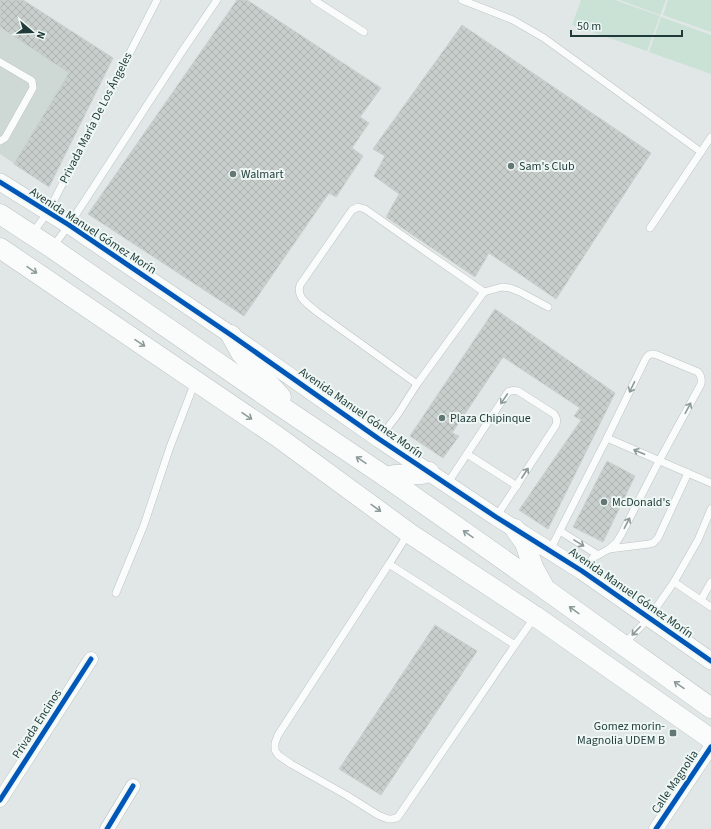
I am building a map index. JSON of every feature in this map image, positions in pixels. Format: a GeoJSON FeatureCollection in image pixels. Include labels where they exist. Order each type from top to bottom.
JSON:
{"type":"FeatureCollection","features":[{"type":"Feature","properties":{"kind":"main road"},"geometry":{"type":"LineString","coordinates":[[0,214],[386,477],[545,588],[711,708]]}},
{"type":"Feature","properties":{"kind":"main road"},"geometry":{"type":"LineString","coordinates":[[0,248],[278,437],[409,532],[535,616],[711,739]]}},
{"type":"Feature","properties":{"kind":"main road"},"geometry":{"type":"LineString","coordinates":[[232,335],[241,353],[282,398],[287,410]]}},
{"type":"Feature","properties":{"kind":"main road"},"geometry":{"type":"LineString","coordinates":[[386,477],[429,472]]}},
{"type":"Feature","properties":{"kind":"main road"},"geometry":{"type":"LineString","coordinates":[[515,529],[524,543],[532,567],[545,588]]}},
{"type":"Feature","properties":{"kind":"street","name":"Avenida Manuel Gómez Morín"},"geometry":{"type":"LineString","coordinates":[[0,182],[48,212],[232,335],[379,439],[496,517],[582,571],[711,661]]}},
{"type":"Feature","properties":{"kind":"street","name":"Privada Encinos"},"geometry":{"type":"LineString","coordinates":[[0,800],[91,658]]}},
{"type":"Feature","properties":{"kind":"street","name":"Calle Magnolia"},"geometry":{"type":"LineString","coordinates":[[656,829],[711,747]]}},
{"type":"Feature","properties":{"kind":"street"},"geometry":{"type":"LineString","coordinates":[[107,829],[133,786]]}},
{"type":"Feature","properties":{"kind":"lane","name":"Privada María De Los Ángeles"},"geometry":{"type":"LineString","coordinates":[[32,235],[48,212],[157,0]]}},
{"type":"Feature","properties":{"kind":"lane"},"geometry":{"type":"LineString","coordinates":[[52,248],[69,226],[217,0]]}},
{"type":"Feature","properties":{"kind":"lane"},"geometry":{"type":"LineString","coordinates":[[314,0],[364,32]]}},
{"type":"Feature","properties":{"kind":"lane"},"geometry":{"type":"LineString","coordinates":[[462,0],[513,20],[544,38],[701,152]]}},
{"type":"Feature","properties":{"kind":"lane"},"geometry":{"type":"LineString","coordinates":[[0,62],[32,81],[32,91],[5,138],[0,141]]}},
{"type":"Feature","properties":{"kind":"lane"},"geometry":{"type":"LineString","coordinates":[[650,228],[711,137]]}},
{"type":"Feature","properties":{"kind":"lane"},"geometry":{"type":"LineString","coordinates":[[417,384],[317,312],[300,297],[300,285],[352,210],[358,207],[365,208],[484,292]]}},
{"type":"Feature","properties":{"kind":"lane"},"geometry":{"type":"LineString","coordinates":[[379,439],[484,292],[502,287],[510,288],[548,307]]}},
{"type":"Feature","properties":{"kind":"lane"},"geometry":{"type":"LineString","coordinates":[[550,550],[648,355],[654,354],[698,372],[702,377],[701,384],[621,535],[610,549],[598,555],[589,562],[582,571]]}},
{"type":"Feature","properties":{"kind":"lane"},"geometry":{"type":"LineString","coordinates":[[116,593],[141,531],[170,447],[196,382]]}},
{"type":"Feature","properties":{"kind":"lane"},"geometry":{"type":"LineString","coordinates":[[447,484],[508,392],[511,390],[518,391],[554,414],[557,421],[556,426],[496,517]]}},
{"type":"Feature","properties":{"kind":"lane"},"geometry":{"type":"LineString","coordinates":[[607,438],[711,482]]}},
{"type":"Feature","properties":{"kind":"lane"},"geometry":{"type":"LineString","coordinates":[[467,454],[517,486]]}},
{"type":"Feature","properties":{"kind":"lane"},"geometry":{"type":"LineString","coordinates":[[610,549],[649,544],[656,541],[688,473]]}},
{"type":"Feature","properties":{"kind":"lane"},"geometry":{"type":"LineString","coordinates":[[622,645],[649,618],[674,582],[698,540],[711,509]]}},
{"type":"Feature","properties":{"kind":"lane"},"geometry":{"type":"LineString","coordinates":[[560,531],[598,555]]}},
{"type":"Feature","properties":{"kind":"lane"},"geometry":{"type":"LineString","coordinates":[[409,532],[278,735],[275,743],[275,750],[278,755],[291,764],[388,819],[398,817],[535,616]]}},
{"type":"Feature","properties":{"kind":"lane"},"geometry":{"type":"LineString","coordinates":[[389,564],[515,645]]}},
{"type":"Feature","properties":{"kind":"lane"},"geometry":{"type":"LineString","coordinates":[[674,582],[711,607]]}},
{"type":"Feature","properties":{"kind":"lane"},"geometry":{"type":"LineString","coordinates":[[701,600],[711,582]]}},
{"type":"Feature","properties":{"kind":"shaded area"},"geometry":{"type":"Polygon","coordinates":[[[0,0],[23,0],[113,58],[49,187],[0,154],[0,0]]]}},
{"type":"Feature","properties":{"kind":"green space"},"geometry":{"type":"Polygon","coordinates":[[[581,0],[615,0],[660,16],[647,51],[572,25],[581,0]]]}},
{"type":"Feature","properties":{"kind":"green space"},"geometry":{"type":"Polygon","coordinates":[[[620,0],[666,0],[660,15],[620,0]]]}},
{"type":"Feature","properties":{"kind":"green space"},"geometry":{"type":"Polygon","coordinates":[[[668,0],[711,0],[711,32],[663,15],[668,0]]]}},
{"type":"Feature","properties":{"kind":"green space"},"geometry":{"type":"Polygon","coordinates":[[[661,17],[711,35],[711,74],[649,52],[661,17]]]}},
{"type":"Feature","properties":{"kind":"building"},"geometry":{"type":"Polygon","coordinates":[[[0,0],[23,0],[113,58],[49,187],[14,164],[69,73],[0,27],[0,0]]]}},
{"type":"Feature","properties":{"kind":"building","name":"Walmart"},"geometry":{"type":"Polygon","coordinates":[[[237,0],[247,0],[381,88],[360,117],[369,123],[352,148],[363,156],[336,197],[329,193],[244,316],[88,214],[237,0]]]}},
{"type":"Feature","properties":{"kind":"building","name":"Sam's Club"},"geometry":{"type":"Polygon","coordinates":[[[462,25],[651,153],[556,299],[489,253],[475,277],[386,217],[399,194],[374,176],[385,156],[373,149],[462,25]]]}},
{"type":"Feature","properties":{"kind":"building","name":"Plaza Chipinque"},"geometry":{"type":"Polygon","coordinates":[[[495,309],[615,393],[548,529],[519,510],[581,420],[574,416],[580,408],[503,357],[452,433],[459,436],[443,458],[410,436],[495,309]]]}},
{"type":"Feature","properties":{"kind":"building","name":"McDonald's"},"geometry":{"type":"Polygon","coordinates":[[[607,461],[635,476],[603,542],[573,527],[607,461]]]}},
{"type":"Feature","properties":{"kind":"building"},"geometry":{"type":"Polygon","coordinates":[[[435,625],[477,651],[381,795],[339,769],[435,625]]]}},
{"type":"Feature","properties":{"kind":"cycle path"},"geometry":{"type":"LineString","coordinates":[[0,182],[69,225],[231,335],[379,439],[496,517],[582,571],[711,661]]}},
{"type":"Feature","properties":{"kind":"cycle path"},"geometry":{"type":"LineString","coordinates":[[0,800],[91,659]]}},
{"type":"Feature","properties":{"kind":"cycle path"},"geometry":{"type":"LineString","coordinates":[[656,829],[711,747]]}},
{"type":"Feature","properties":{"kind":"cycle path"},"geometry":{"type":"LineString","coordinates":[[107,829],[133,786]]}},
{"type":"Feature","properties":{"kind":"place","name":"Sam's Club"},"geometry":{"type":"Point","coordinates":[511,166]}},
{"type":"Feature","properties":{"kind":"place","name":"Walmart"},"geometry":{"type":"Point","coordinates":[233,174]}},
{"type":"Feature","properties":{"kind":"place","name":"Plaza Chipinque"},"geometry":{"type":"Point","coordinates":[442,418]}},
{"type":"Feature","properties":{"kind":"place","name":"McDonald's"},"geometry":{"type":"Point","coordinates":[604,502]}},
{"type":"Feature","properties":{"kind":"place","name":"Gomez morin- Magnolia UDEM B"},"geometry":{"type":"Point","coordinates":[673,733]}}]}
